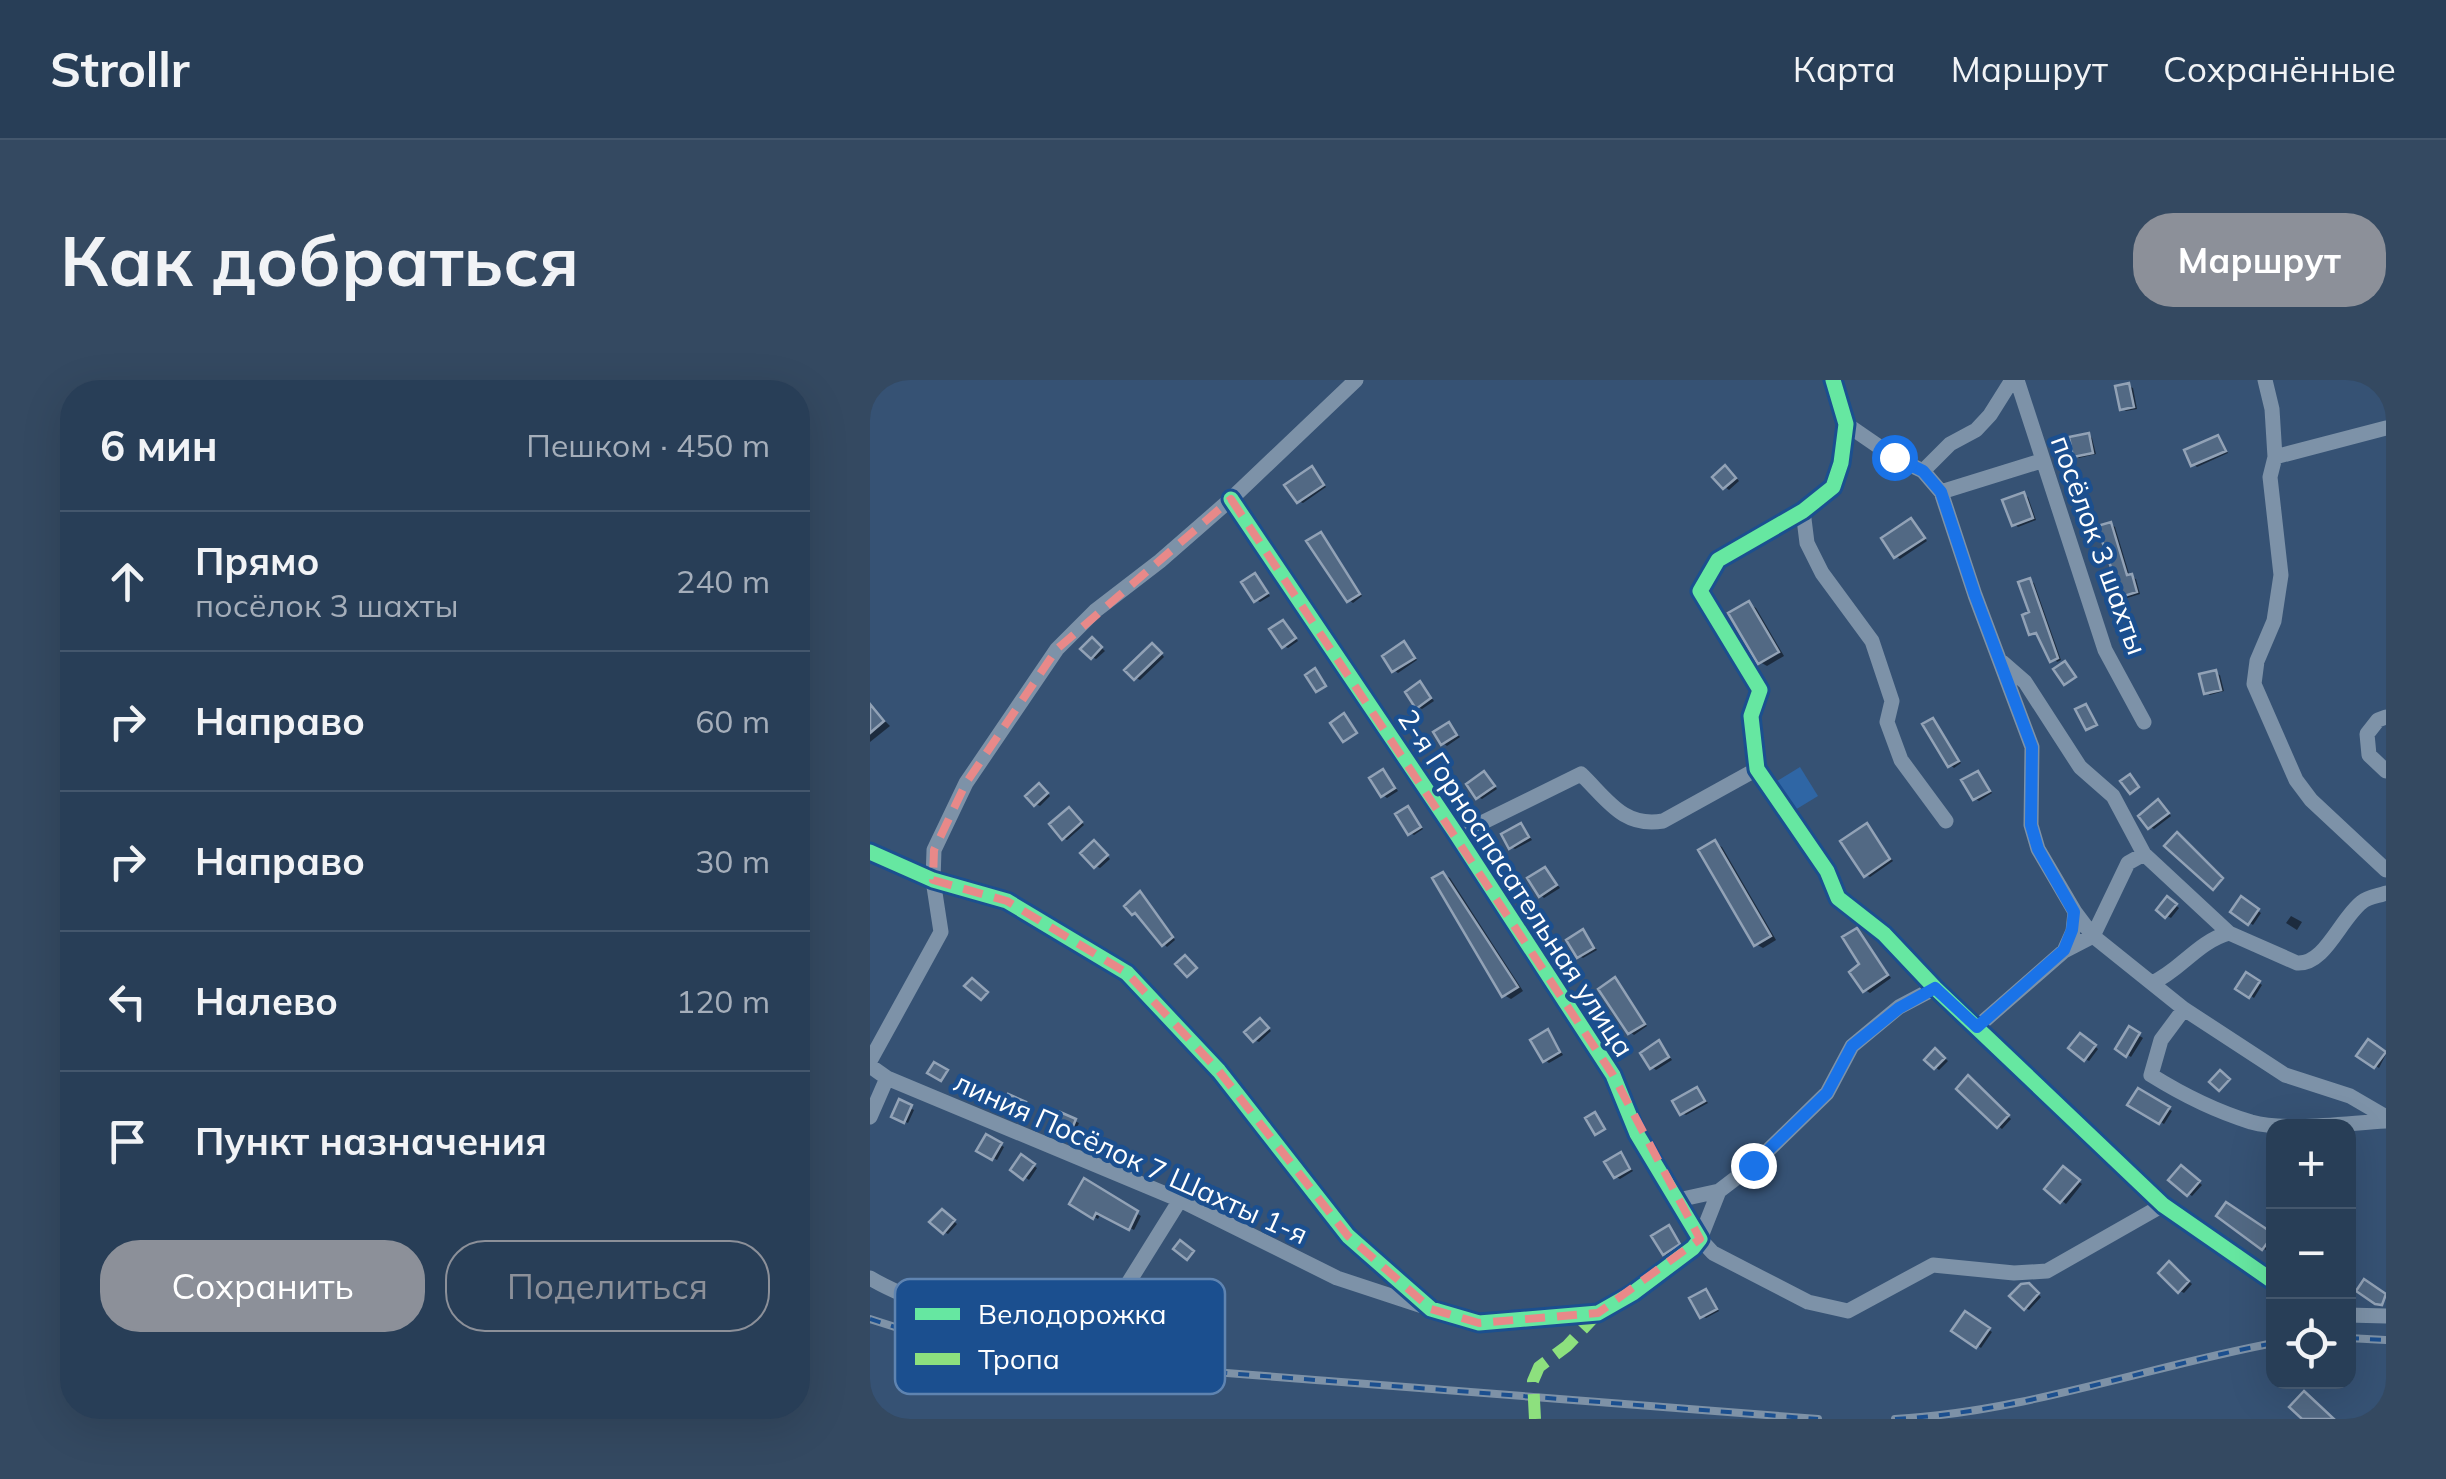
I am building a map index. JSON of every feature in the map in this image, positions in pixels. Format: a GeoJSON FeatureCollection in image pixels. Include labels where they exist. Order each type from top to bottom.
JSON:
{"type":"FeatureCollection","features":[{"type":"Feature","properties":{"kind":"street"},"geometry":{"type":"LineString","coordinates":[[870,1064],[940,932],[934,850],[966,784],[1057,649],[1095,612],[1160,562],[1356,380]]}},
{"type":"Feature","properties":{"kind":"street"},"geometry":{"type":"LineString","coordinates":[[1833,380],[1846,424],[1842,463],[1833,487],[1803,511],[1718,560],[1700,591],[1760,690],[1750,716],[1757,768],[1826,871],[1838,898],[1884,934],[1935,988],[2163,1205],[2266,1276]]}},
{"type":"Feature","properties":{"kind":"street"},"geometry":{"type":"LineString","coordinates":[[1923,471],[1950,444],[1976,430],[2014,380]]}},
{"type":"Feature","properties":{"kind":"street","name":"посёлок 3 шахты"},"geometry":{"type":"LineString","coordinates":[[2014,380],[2105,650],[2144,722]]}},
{"type":"Feature","properties":{"kind":"street"},"geometry":{"type":"LineString","coordinates":[[2265,380],[2276,457],[2270,477],[2281,575],[2274,621],[2257,661],[2254,684],[2296,780],[2311,800],[2386,870]]}},
{"type":"Feature","properties":{"kind":"street"},"geometry":{"type":"LineString","coordinates":[[1846,424],[1894,457],[1923,471],[1941,492],[2032,747],[2031,825],[2038,849],[2074,912],[2093,936],[2184,1009],[2284,1075],[2350,1096],[2386,1119]]}},
{"type":"Feature","properties":{"kind":"street"},"geometry":{"type":"LineString","coordinates":[[2276,457],[2386,428]]}},
{"type":"Feature","properties":{"kind":"street"},"geometry":{"type":"LineString","coordinates":[[1941,492],[2041,461]]}},
{"type":"Feature","properties":{"kind":"street","name":"2-я Горноспасательная улица"},"geometry":{"type":"LineString","coordinates":[[1230,499],[1613,1075],[1637,1134],[1700,1239]]}},
{"type":"Feature","properties":{"kind":"street"},"geometry":{"type":"LineString","coordinates":[[1803,511],[1807,544],[1822,572],[1872,641],[1892,701],[1888,722],[1901,760],[1946,821]]}},
{"type":"Feature","properties":{"kind":"street"},"geometry":{"type":"LineString","coordinates":[[1998,658],[2025,682],[2080,767],[2113,796],[2144,854],[2229,933],[2297,963],[2308,964],[2318,958],[2333,934],[2364,900],[2386,894]]}},
{"type":"Feature","properties":{"kind":"street"},"geometry":{"type":"LineString","coordinates":[[2386,717],[2367,734],[2369,755],[2386,770]]}},
{"type":"Feature","properties":{"kind":"street"},"geometry":{"type":"LineString","coordinates":[[1457,835],[1581,774],[1628,820],[1645,824],[1662,820],[1757,768]]}},
{"type":"Feature","properties":{"kind":"street"},"geometry":{"type":"LineString","coordinates":[[870,852],[934,880],[1007,900],[1127,973],[1219,1071],[1348,1236],[1431,1308],[1479,1324],[1598,1312],[1633,1293],[1693,1248],[1719,1190]]}},
{"type":"Feature","properties":{"kind":"street"},"geometry":{"type":"LineString","coordinates":[[1977,1027],[2064,950],[2093,936],[2128,863],[2144,854]]}},
{"type":"Feature","properties":{"kind":"street"},"geometry":{"type":"LineString","coordinates":[[2064,950],[2074,912]]}},
{"type":"Feature","properties":{"kind":"street"},"geometry":{"type":"LineString","coordinates":[[2152,984],[2168,976],[2209,939],[2229,933]]}},
{"type":"Feature","properties":{"kind":"street"},"geometry":{"type":"LineString","coordinates":[[1678,1200],[1719,1190],[1753,1165],[1827,1093],[1852,1046],[1874,1025],[1935,988]]}},
{"type":"Feature","properties":{"kind":"street"},"geometry":{"type":"LineString","coordinates":[[2184,1009],[2161,1040],[2151,1075],[2191,1100],[2252,1122],[2278,1125],[2386,1119]]}},
{"type":"Feature","properties":{"kind":"street","name":"линия Посёлок 7 Шахты 1-я"},"geometry":{"type":"LineString","coordinates":[[870,1064],[887,1078],[1180,1200],[1336,1278],[1431,1308]]}},
{"type":"Feature","properties":{"kind":"street"},"geometry":{"type":"LineString","coordinates":[[870,1116],[887,1078]]}},
{"type":"Feature","properties":{"kind":"street"},"geometry":{"type":"LineString","coordinates":[[1131,1279],[1180,1200]]}},
{"type":"Feature","properties":{"kind":"street"},"geometry":{"type":"LineString","coordinates":[[1700,1239],[1713,1253],[1808,1302],[1848,1310],[1933,1265],[2014,1273],[2047,1272],[2163,1205]]}},
{"type":"Feature","properties":{"kind":"street"},"geometry":{"type":"LineString","coordinates":[[870,1278],[895,1292]]}},
{"type":"Feature","properties":{"kind":"street"},"geometry":{"type":"LineString","coordinates":[[2356,1315],[2386,1316]]}},
{"type":"Feature","properties":{"kind":"highlighted area"},"geometry":{"type":"Polygon","coordinates":[[[1231,499],[1613,1075],[1700,1239],[1598,1313],[1479,1323],[1431,1309],[1348,1236],[1219,1071],[1127,973],[1007,901],[933,880],[934,850],[966,783],[1057,649],[1231,499]]]}},
{"type":"Feature","properties":{"kind":"shaded area"},"geometry":{"type":"Polygon","coordinates":[[[1800,767],[1818,796],[1795,810],[1777,781],[1800,767]]]}},
{"type":"Feature","properties":{"kind":"building"},"geometry":{"type":"Polygon","coordinates":[[[2129,383],[2134,407],[2120,410],[2115,386],[2129,383]]]}},
{"type":"Feature","properties":{"kind":"building"},"geometry":{"type":"Polygon","coordinates":[[[2089,433],[2093,453],[2073,457],[2069,437],[2089,433]]]}},
{"type":"Feature","properties":{"kind":"building"},"geometry":{"type":"Polygon","coordinates":[[[2218,435],[2226,451],[2191,466],[2184,450],[2218,435]]]}},
{"type":"Feature","properties":{"kind":"building"},"geometry":{"type":"Polygon","coordinates":[[[1725,465],[1736,478],[1723,489],[1712,477],[1725,465]]]}},
{"type":"Feature","properties":{"kind":"building"},"geometry":{"type":"Polygon","coordinates":[[[1312,466],[1324,485],[1297,503],[1284,485],[1312,466]]]}},
{"type":"Feature","properties":{"kind":"building"},"geometry":{"type":"Polygon","coordinates":[[[2024,492],[2033,518],[2012,526],[2002,500],[2024,492]]]}},
{"type":"Feature","properties":{"kind":"building"},"geometry":{"type":"Polygon","coordinates":[[[1911,518],[1925,538],[1894,558],[1881,538],[1911,518]]]}},
{"type":"Feature","properties":{"kind":"building"},"geometry":{"type":"Polygon","coordinates":[[[2111,522],[2127,575],[2132,574],[2137,592],[2121,597],[2097,526],[2111,522]]]}},
{"type":"Feature","properties":{"kind":"building"},"geometry":{"type":"Polygon","coordinates":[[[1321,532],[1360,594],[1347,602],[1306,541],[1321,532]]]}},
{"type":"Feature","properties":{"kind":"building"},"geometry":{"type":"Polygon","coordinates":[[[1255,573],[1268,593],[1254,602],[1241,582],[1255,573]]]}},
{"type":"Feature","properties":{"kind":"building"},"geometry":{"type":"Polygon","coordinates":[[[2030,578],[2058,658],[2050,662],[2036,633],[2029,635],[2022,615],[2029,612],[2018,582],[2030,578]]]}},
{"type":"Feature","properties":{"kind":"building"},"geometry":{"type":"Polygon","coordinates":[[[1749,601],[1779,652],[1758,664],[1728,613],[1749,601]]]}},
{"type":"Feature","properties":{"kind":"building"},"geometry":{"type":"Polygon","coordinates":[[[1283,620],[1296,638],[1282,648],[1269,629],[1283,620]]]}},
{"type":"Feature","properties":{"kind":"building"},"geometry":{"type":"Polygon","coordinates":[[[1092,637],[1102,647],[1091,659],[1080,649],[1092,637]]]}},
{"type":"Feature","properties":{"kind":"building"},"geometry":{"type":"Polygon","coordinates":[[[1404,641],[1415,658],[1392,672],[1382,656],[1404,641]]]}},
{"type":"Feature","properties":{"kind":"building"},"geometry":{"type":"Polygon","coordinates":[[[1152,643],[1162,653],[1134,680],[1124,670],[1152,643]]]}},
{"type":"Feature","properties":{"kind":"building"},"geometry":{"type":"Polygon","coordinates":[[[2065,661],[2076,677],[2064,685],[2053,669],[2065,661]]]}},
{"type":"Feature","properties":{"kind":"building"},"geometry":{"type":"Polygon","coordinates":[[[1315,668],[1326,686],[1316,692],[1305,675],[1315,668]]]}},
{"type":"Feature","properties":{"kind":"building"},"geometry":{"type":"Polygon","coordinates":[[[2216,670],[2221,690],[2204,694],[2199,674],[2216,670]]]}},
{"type":"Feature","properties":{"kind":"building"},"geometry":{"type":"Polygon","coordinates":[[[1420,681],[1431,698],[1416,709],[1405,692],[1420,681]]]}},
{"type":"Feature","properties":{"kind":"building"},"geometry":{"type":"Polygon","coordinates":[[[870,704],[884,721],[870,733],[870,704]]]}},
{"type":"Feature","properties":{"kind":"building"},"geometry":{"type":"Polygon","coordinates":[[[2086,704],[2097,725],[2086,730],[2075,709],[2086,704]]]}},
{"type":"Feature","properties":{"kind":"building"},"geometry":{"type":"Polygon","coordinates":[[[1344,713],[1357,733],[1343,742],[1330,723],[1344,713]]]}},
{"type":"Feature","properties":{"kind":"building"},"geometry":{"type":"Polygon","coordinates":[[[1933,718],[1959,761],[1948,767],[1922,724],[1933,718]]]}},
{"type":"Feature","properties":{"kind":"building"},"geometry":{"type":"Polygon","coordinates":[[[1449,722],[1457,735],[1441,745],[1433,732],[1449,722]]]}},
{"type":"Feature","properties":{"kind":"building"},"geometry":{"type":"Polygon","coordinates":[[[1383,769],[1395,788],[1381,797],[1369,778],[1383,769]]]}},
{"type":"Feature","properties":{"kind":"building"},"geometry":{"type":"Polygon","coordinates":[[[1484,771],[1495,786],[1476,799],[1466,784],[1484,771]]]}},
{"type":"Feature","properties":{"kind":"building"},"geometry":{"type":"Polygon","coordinates":[[[1978,771],[1990,791],[1973,800],[1961,780],[1978,771]]]}},
{"type":"Feature","properties":{"kind":"building"},"geometry":{"type":"Polygon","coordinates":[[[2130,774],[2139,787],[2130,794],[2120,781],[2130,774]]]}},
{"type":"Feature","properties":{"kind":"building"},"geometry":{"type":"Polygon","coordinates":[[[1039,783],[1048,793],[1034,806],[1025,796],[1039,783]]]}},
{"type":"Feature","properties":{"kind":"building"},"geometry":{"type":"Polygon","coordinates":[[[2158,799],[2169,813],[2148,829],[2138,816],[2158,799]]]}},
{"type":"Feature","properties":{"kind":"building"},"geometry":{"type":"Polygon","coordinates":[[[1408,806],[1421,827],[1408,835],[1395,814],[1408,806]]]}},
{"type":"Feature","properties":{"kind":"building"},"geometry":{"type":"Polygon","coordinates":[[[1069,807],[1082,822],[1062,840],[1049,824],[1069,807]]]}},
{"type":"Feature","properties":{"kind":"building"},"geometry":{"type":"Polygon","coordinates":[[[1521,823],[1529,837],[1509,849],[1501,834],[1521,823]]]}},
{"type":"Feature","properties":{"kind":"building"},"geometry":{"type":"Polygon","coordinates":[[[1867,823],[1890,859],[1864,877],[1840,841],[1867,823]]]}},
{"type":"Feature","properties":{"kind":"building"},"geometry":{"type":"Polygon","coordinates":[[[2177,832],[2223,878],[2213,890],[2164,846],[2177,832]]]}},
{"type":"Feature","properties":{"kind":"building"},"geometry":{"type":"Polygon","coordinates":[[[1094,840],[1108,855],[1094,868],[1080,853],[1094,840]]]}},
{"type":"Feature","properties":{"kind":"building"},"geometry":{"type":"Polygon","coordinates":[[[1715,840],[1771,936],[1754,946],[1698,850],[1715,840]]]}},
{"type":"Feature","properties":{"kind":"building"},"geometry":{"type":"Polygon","coordinates":[[[1545,867],[1557,885],[1539,897],[1527,878],[1545,867]]]}},
{"type":"Feature","properties":{"kind":"building"},"geometry":{"type":"Polygon","coordinates":[[[1443,872],[1518,987],[1502,997],[1432,878],[1443,872]]]}},
{"type":"Feature","properties":{"kind":"building"},"geometry":{"type":"Polygon","coordinates":[[[1140,891],[1173,937],[1162,946],[1135,913],[1132,915],[1124,906],[1140,891]]]}},
{"type":"Feature","properties":{"kind":"building"},"geometry":{"type":"Polygon","coordinates":[[[2167,896],[2177,904],[2165,918],[2156,910],[2167,896]]]}},
{"type":"Feature","properties":{"kind":"building"},"geometry":{"type":"Polygon","coordinates":[[[2241,896],[2259,909],[2248,925],[2230,912],[2241,896]]]}},
{"type":"Feature","properties":{"kind":"building"},"geometry":{"type":"Polygon","coordinates":[[[1857,928],[1888,975],[1863,992],[1849,972],[1859,964],[1842,937],[1857,928]]]}},
{"type":"Feature","properties":{"kind":"building"},"geometry":{"type":"Polygon","coordinates":[[[1583,929],[1594,948],[1577,958],[1566,940],[1583,929]]]}},
{"type":"Feature","properties":{"kind":"building"},"geometry":{"type":"Polygon","coordinates":[[[1185,955],[1197,968],[1187,977],[1175,964],[1185,955]]]}},
{"type":"Feature","properties":{"kind":"building"},"geometry":{"type":"Polygon","coordinates":[[[2246,972],[2260,981],[2249,998],[2235,989],[2246,972]]]}},
{"type":"Feature","properties":{"kind":"building"},"geometry":{"type":"Polygon","coordinates":[[[1615,977],[1645,1024],[1628,1034],[1598,989],[1615,977]]]}},
{"type":"Feature","properties":{"kind":"building"},"geometry":{"type":"Polygon","coordinates":[[[972,978],[988,992],[981,1000],[964,986],[972,978]]]}},
{"type":"Feature","properties":{"kind":"building"},"geometry":{"type":"Polygon","coordinates":[[[1260,1018],[1269,1028],[1253,1042],[1244,1032],[1260,1018]]]}},
{"type":"Feature","properties":{"kind":"building"},"geometry":{"type":"Polygon","coordinates":[[[2129,1026],[2140,1033],[2126,1057],[2115,1049],[2129,1026]]]}},
{"type":"Feature","properties":{"kind":"building"},"geometry":{"type":"Polygon","coordinates":[[[1548,1029],[1560,1052],[1543,1062],[1530,1040],[1548,1029]]]}},
{"type":"Feature","properties":{"kind":"building"},"geometry":{"type":"Polygon","coordinates":[[[2080,1033],[2096,1045],[2084,1061],[2068,1048],[2080,1033]]]}},
{"type":"Feature","properties":{"kind":"building"},"geometry":{"type":"Polygon","coordinates":[[[2368,1039],[2386,1052],[2374,1068],[2356,1056],[2368,1039]]]}},
{"type":"Feature","properties":{"kind":"building"},"geometry":{"type":"Polygon","coordinates":[[[1659,1040],[1669,1057],[1650,1069],[1640,1053],[1659,1040]]]}},
{"type":"Feature","properties":{"kind":"building"},"geometry":{"type":"Polygon","coordinates":[[[1935,1048],[1945,1058],[1934,1069],[1924,1060],[1935,1048]]]}},
{"type":"Feature","properties":{"kind":"building"},"geometry":{"type":"Polygon","coordinates":[[[934,1062],[948,1070],[941,1081],[927,1073],[934,1062]]]}},
{"type":"Feature","properties":{"kind":"building"},"geometry":{"type":"Polygon","coordinates":[[[2220,1070],[2230,1079],[2219,1091],[2209,1082],[2220,1070]]]}},
{"type":"Feature","properties":{"kind":"building"},"geometry":{"type":"Polygon","coordinates":[[[1968,1075],[2009,1115],[1997,1128],[1956,1089],[1968,1075]]]}},
{"type":"Feature","properties":{"kind":"building"},"geometry":{"type":"Polygon","coordinates":[[[1697,1087],[1705,1101],[1680,1115],[1672,1101],[1697,1087]]]}},
{"type":"Feature","properties":{"kind":"building"},"geometry":{"type":"Polygon","coordinates":[[[2138,1088],[2170,1107],[2159,1124],[2127,1105],[2138,1088]]]}},
{"type":"Feature","properties":{"kind":"building"},"geometry":{"type":"Polygon","coordinates":[[[1008,1094],[1026,1102],[1019,1118],[1001,1110],[1008,1094]]]}},
{"type":"Feature","properties":{"kind":"building"},"geometry":{"type":"Polygon","coordinates":[[[899,1099],[912,1105],[904,1123],[891,1117],[899,1099]]]}},
{"type":"Feature","properties":{"kind":"building"},"geometry":{"type":"Polygon","coordinates":[[[1060,1112],[1076,1119],[1070,1134],[1053,1127],[1060,1112]]]}},
{"type":"Feature","properties":{"kind":"building"},"geometry":{"type":"Polygon","coordinates":[[[1595,1112],[1605,1129],[1595,1135],[1585,1118],[1595,1112]]]}},
{"type":"Feature","properties":{"kind":"building"},"geometry":{"type":"Polygon","coordinates":[[[986,1134],[1002,1143],[992,1160],[976,1151],[986,1134]]]}},
{"type":"Feature","properties":{"kind":"building"},"geometry":{"type":"Polygon","coordinates":[[[1621,1152],[1630,1169],[1614,1178],[1604,1162],[1621,1152]]]}},
{"type":"Feature","properties":{"kind":"building"},"geometry":{"type":"Polygon","coordinates":[[[1021,1154],[1035,1164],[1023,1180],[1010,1170],[1021,1154]]]}},
{"type":"Feature","properties":{"kind":"building"},"geometry":{"type":"Polygon","coordinates":[[[2181,1165],[2200,1181],[2187,1196],[2168,1180],[2181,1165]]]}},
{"type":"Feature","properties":{"kind":"building"},"geometry":{"type":"Polygon","coordinates":[[[2063,1166],[2080,1180],[2060,1203],[2044,1189],[2063,1166]]]}},
{"type":"Feature","properties":{"kind":"building"},"geometry":{"type":"Polygon","coordinates":[[[1084,1178],[1138,1211],[1129,1230],[1096,1213],[1093,1219],[1069,1204],[1084,1178]]]}},
{"type":"Feature","properties":{"kind":"building"},"geometry":{"type":"Polygon","coordinates":[[[2226,1202],[2266,1229],[2266,1245],[2262,1250],[2216,1216],[2226,1202]]]}},
{"type":"Feature","properties":{"kind":"building"},"geometry":{"type":"Polygon","coordinates":[[[942,1209],[955,1220],[943,1234],[929,1222],[942,1209]]]}},
{"type":"Feature","properties":{"kind":"building"},"geometry":{"type":"Polygon","coordinates":[[[1669,1225],[1680,1244],[1663,1255],[1651,1236],[1669,1225]]]}},
{"type":"Feature","properties":{"kind":"building"},"geometry":{"type":"Polygon","coordinates":[[[1180,1240],[1194,1251],[1187,1260],[1173,1249],[1180,1240]]]}},
{"type":"Feature","properties":{"kind":"building"},"geometry":{"type":"Polygon","coordinates":[[[2169,1261],[2189,1281],[2178,1293],[2158,1273],[2169,1261]]]}},
{"type":"Feature","properties":{"kind":"building"},"geometry":{"type":"Polygon","coordinates":[[[2364,1279],[2386,1294],[2382,1305],[2356,1291],[2364,1279]]]}},
{"type":"Feature","properties":{"kind":"building"},"geometry":{"type":"Polygon","coordinates":[[[2029,1283],[2039,1293],[2024,1310],[2009,1296],[2021,1284],[2029,1283]]]}},
{"type":"Feature","properties":{"kind":"building"},"geometry":{"type":"Polygon","coordinates":[[[1706,1289],[1717,1309],[1700,1318],[1689,1298],[1706,1289]]]}},
{"type":"Feature","properties":{"kind":"building"},"geometry":{"type":"Polygon","coordinates":[[[1965,1311],[1990,1328],[1976,1348],[1951,1331],[1965,1311]]]}},
{"type":"Feature","properties":{"kind":"building"},"geometry":{"type":"Polygon","coordinates":[[[2304,1391],[2334,1419],[2302,1419],[2289,1407],[2304,1391]]]}},
{"type":"Feature","properties":{"kind":"railway"},"geometry":{"type":"LineString","coordinates":[[870,1319],[895,1327]]}},
{"type":"Feature","properties":{"kind":"railway"},"geometry":{"type":"LineString","coordinates":[[2356,1338],[2386,1340]]}},
{"type":"Feature","properties":{"kind":"railway"},"geometry":{"type":"LineString","coordinates":[[1895,1419],[1991,1408],[2266,1345]]}},
{"type":"Feature","properties":{"kind":"railway"},"geometry":{"type":"LineString","coordinates":[[1225,1373],[1818,1419]]}},
{"type":"Feature","properties":{"kind":"marked path"},"geometry":{"type":"LineString","coordinates":[[1535,1419],[1533,1381],[1539,1367],[1567,1346],[1598,1313]]}},
{"type":"Feature","properties":{"kind":"cycle path"},"geometry":{"type":"LineString","coordinates":[[1833,380],[1846,424],[1833,487],[1803,511],[1718,560],[1700,591],[1760,690],[1751,716],[1757,769],[1827,871],[1838,898],[1884,934],[1935,988],[2163,1205],[2266,1276]]}},
{"type":"Feature","properties":{"kind":"cycle path"},"geometry":{"type":"LineString","coordinates":[[870,852],[933,880],[1007,901],[1127,973],[1219,1071],[1348,1236],[1431,1309],[1479,1323],[1598,1313],[1633,1293],[1693,1248],[1700,1239],[1637,1134],[1613,1075],[1231,499]]}},
{"type":"Feature","properties":{"kind":"route"},"geometry":{"type":"LineString","coordinates":[[1753,1165],[1827,1093],[1852,1046],[1874,1025],[1935,988],[1977,1027],[2064,950],[2072,930],[2074,912],[2038,849],[2031,825],[2032,747],[1975,595],[1958,536],[1941,492],[1923,471],[1894,457]]}}]}
